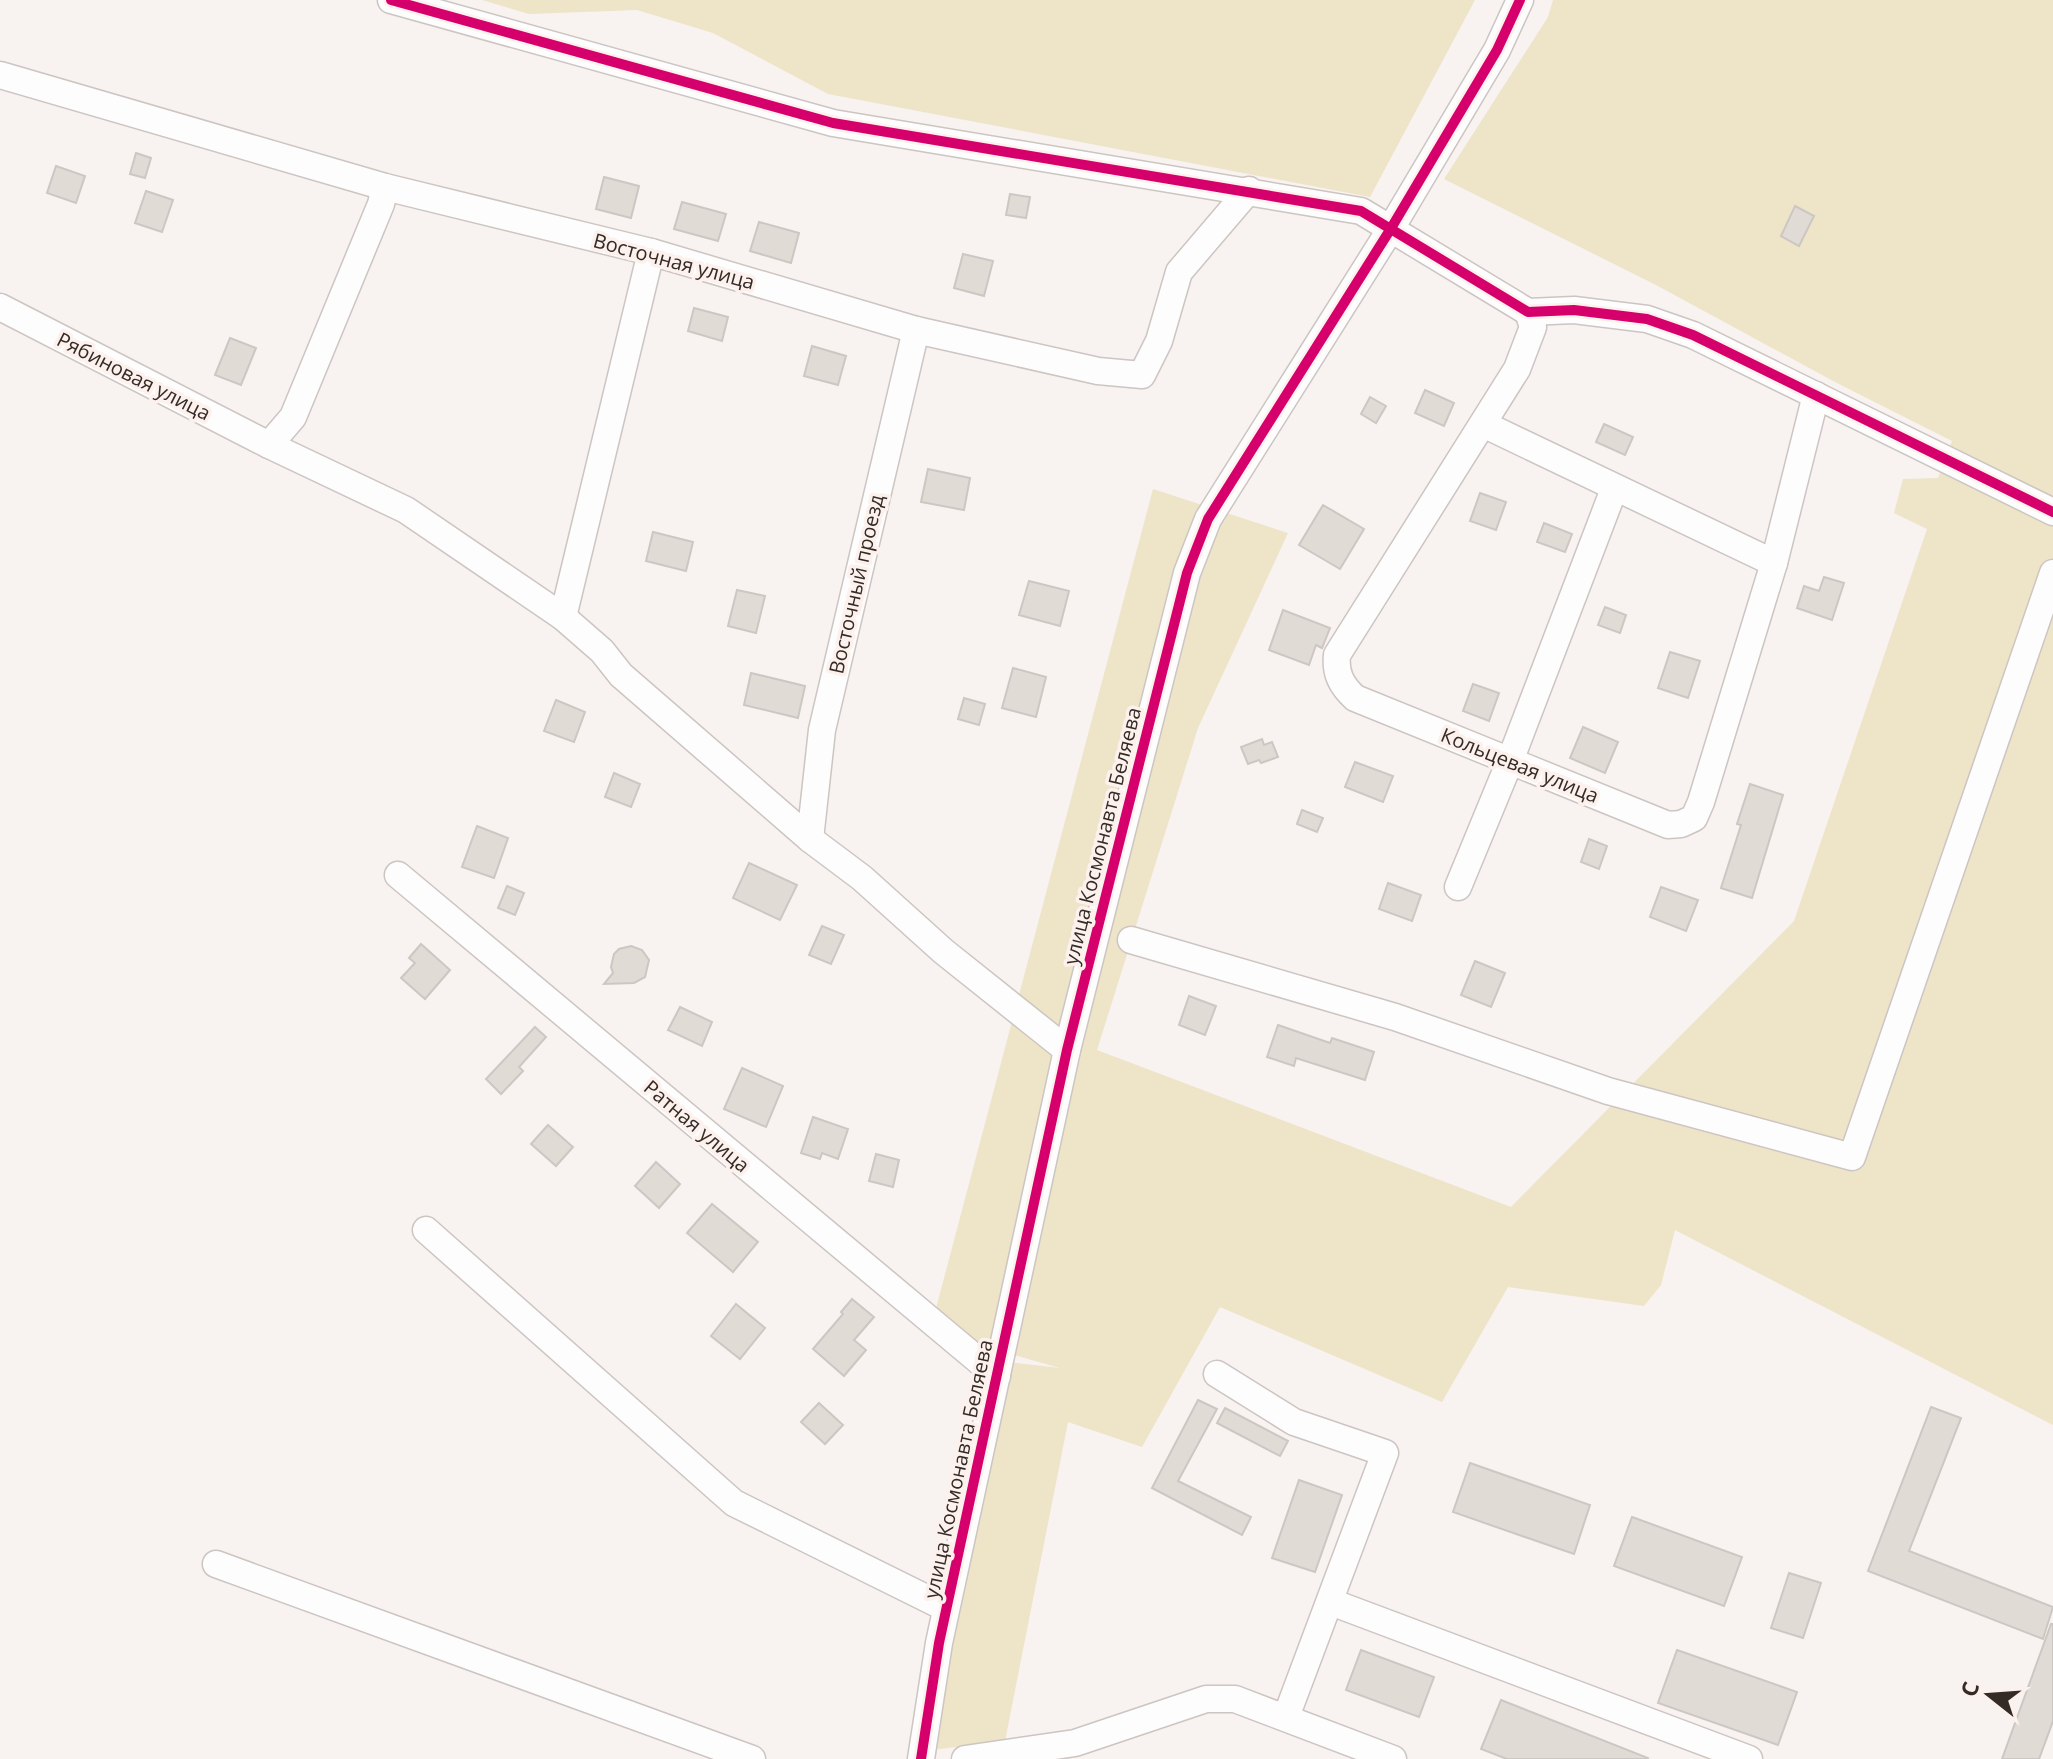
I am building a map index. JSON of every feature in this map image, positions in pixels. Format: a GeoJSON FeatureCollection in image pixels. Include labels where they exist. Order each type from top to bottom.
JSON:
{"type":"FeatureCollection","features":[{"type":"Feature","properties":{"kind":"street"},"geometry":{"type":"LineString","coordinates":[[391,0],[833,123],[1361,211],[1528,312],[1574,310],[1647,319],[1693,335],[2053,512]]}},
{"type":"Feature","properties":{"kind":"street","name":"улица Космонавта Беляева"},"geometry":{"type":"LineString","coordinates":[[921,1759],[946,1608],[1067,1050],[1187,573],[1208,519],[1390,230],[1497,50],[1520,0]]}},
{"type":"Feature","properties":{"kind":"street","name":"Восточная улица"},"geometry":{"type":"LineString","coordinates":[[0,75],[385,187],[651,252],[916,330],[1098,371],[1142,375],[1159,341],[1179,272],[1249,190]]}},
{"type":"Feature","properties":{"kind":"street"},"geometry":{"type":"LineString","coordinates":[[269,445],[293,417],[381,204],[385,187]]}},
{"type":"Feature","properties":{"kind":"street"},"geometry":{"type":"LineString","coordinates":[[563,617],[651,252]]}},
{"type":"Feature","properties":{"kind":"street","name":"Рябиновая улица"},"geometry":{"type":"LineString","coordinates":[[0,307],[269,445],[406,510],[563,617],[602,651],[621,675],[810,839],[862,878],[943,951],[1067,1050]]}},
{"type":"Feature","properties":{"kind":"street","name":"Кольцевая улица"},"geometry":{"type":"LineString","coordinates":[[1528,312],[1533,327],[1517,369],[1337,655],[1335,669],[1355,698],[1668,825],[1681,824],[1694,818],[1774,563],[1816,395]]}},
{"type":"Feature","properties":{"kind":"street","name":"Восточный проезд"},"geometry":{"type":"LineString","coordinates":[[810,839],[822,730],[916,330]]}},
{"type":"Feature","properties":{"kind":"street"},"geometry":{"type":"LineString","coordinates":[[1483,424],[1774,563]]}},
{"type":"Feature","properties":{"kind":"street"},"geometry":{"type":"LineString","coordinates":[[1458,887],[1510,761],[1614,489]]}},
{"type":"Feature","properties":{"kind":"street"},"geometry":{"type":"LineString","coordinates":[[1131,940],[1395,1017],[1608,1091],[1852,1157],[2053,573]]}},
{"type":"Feature","properties":{"kind":"street","name":"Ратная улица"},"geometry":{"type":"LineString","coordinates":[[398,875],[997,1376]]}},
{"type":"Feature","properties":{"kind":"street"},"geometry":{"type":"LineString","coordinates":[[426,1230],[734,1503],[946,1608]]}},
{"type":"Feature","properties":{"kind":"street"},"geometry":{"type":"LineString","coordinates":[[1217,1374],[1294,1422],[1385,1453],[1286,1717]]}},
{"type":"Feature","properties":{"kind":"street"},"geometry":{"type":"LineString","coordinates":[[216,1564],[752,1759]]}},
{"type":"Feature","properties":{"kind":"street"},"geometry":{"type":"LineString","coordinates":[[1331,1602],[1749,1759]]}},
{"type":"Feature","properties":{"kind":"street"},"geometry":{"type":"LineString","coordinates":[[965,1759],[1075,1743],[1206,1699],[1235,1699],[1393,1759]]}},
{"type":"Feature","properties":{"kind":"shaded area"},"geometry":{"type":"Polygon","coordinates":[[[482,0],[1475,0],[1370,197],[828,94],[713,33],[637,10],[529,14],[482,0]]]}},
{"type":"Feature","properties":{"kind":"shaded area"},"geometry":{"type":"Polygon","coordinates":[[[1553,0],[2053,0],[2053,1425],[1675,1230],[1661,1285],[1644,1306],[1508,1287],[1442,1402],[1220,1307],[1142,1447],[1068,1422],[1005,1741],[932,1750],[956,1612],[1007,1362],[1060,1368],[930,1331],[1153,489],[1288,533],[1198,728],[1097,1050],[1511,1207],[1794,921],[1927,529],[1894,513],[1903,479],[1938,478],[1952,441],[1656,285],[1444,179],[1548,17],[1553,0]]]}},
{"type":"Feature","properties":{"kind":"building"},"geometry":{"type":"Polygon","coordinates":[[[136,153],[151,158],[145,178],[130,174],[136,153]]]}},
{"type":"Feature","properties":{"kind":"building"},"geometry":{"type":"Polygon","coordinates":[[[56,166],[85,176],[76,203],[47,193],[56,166]]]}},
{"type":"Feature","properties":{"kind":"building"},"geometry":{"type":"Polygon","coordinates":[[[604,177],[639,186],[631,218],[596,209],[604,177]]]}},
{"type":"Feature","properties":{"kind":"building"},"geometry":{"type":"Polygon","coordinates":[[[146,191],[173,200],[162,232],[135,223],[146,191]]]}},
{"type":"Feature","properties":{"kind":"building"},"geometry":{"type":"Polygon","coordinates":[[[1010,194],[1030,197],[1026,218],[1006,215],[1010,194]]]}},
{"type":"Feature","properties":{"kind":"building"},"geometry":{"type":"Polygon","coordinates":[[[682,202],[726,214],[718,241],[674,229],[682,202]]]}},
{"type":"Feature","properties":{"kind":"building"},"geometry":{"type":"Polygon","coordinates":[[[1795,206],[1814,216],[1799,246],[1781,236],[1795,206]]]}},
{"type":"Feature","properties":{"kind":"building"},"geometry":{"type":"Polygon","coordinates":[[[759,222],[799,233],[791,263],[750,251],[759,222]]]}},
{"type":"Feature","properties":{"kind":"building"},"geometry":{"type":"Polygon","coordinates":[[[963,254],[993,261],[984,296],[954,288],[963,254]]]}},
{"type":"Feature","properties":{"kind":"building"},"geometry":{"type":"Polygon","coordinates":[[[694,308],[728,317],[722,341],[688,331],[694,308]]]}},
{"type":"Feature","properties":{"kind":"building"},"geometry":{"type":"Polygon","coordinates":[[[230,338],[256,348],[241,385],[215,375],[230,338]]]}},
{"type":"Feature","properties":{"kind":"building"},"geometry":{"type":"Polygon","coordinates":[[[812,346],[846,356],[838,385],[804,376],[812,346]]]}},
{"type":"Feature","properties":{"kind":"building"},"geometry":{"type":"Polygon","coordinates":[[[1425,390],[1454,403],[1444,426],[1415,413],[1425,390]]]}},
{"type":"Feature","properties":{"kind":"building"},"geometry":{"type":"Polygon","coordinates":[[[1370,397],[1386,406],[1376,423],[1361,414],[1370,397]]]}},
{"type":"Feature","properties":{"kind":"building"},"geometry":{"type":"Polygon","coordinates":[[[1604,424],[1633,437],[1625,455],[1596,442],[1604,424]]]}},
{"type":"Feature","properties":{"kind":"building"},"geometry":{"type":"Polygon","coordinates":[[[928,469],[970,478],[964,510],[921,502],[928,469]]]}},
{"type":"Feature","properties":{"kind":"building"},"geometry":{"type":"Polygon","coordinates":[[[1480,493],[1506,502],[1496,530],[1470,521],[1480,493]]]}},
{"type":"Feature","properties":{"kind":"building"},"geometry":{"type":"Polygon","coordinates":[[[1323,505],[1364,529],[1340,569],[1299,545],[1323,505]]]}},
{"type":"Feature","properties":{"kind":"building"},"geometry":{"type":"Polygon","coordinates":[[[1544,523],[1572,534],[1565,552],[1537,542],[1544,523]]]}},
{"type":"Feature","properties":{"kind":"building"},"geometry":{"type":"Polygon","coordinates":[[[653,532],[693,542],[686,571],[646,561],[653,532]]]}},
{"type":"Feature","properties":{"kind":"building"},"geometry":{"type":"Polygon","coordinates":[[[1824,577],[1844,583],[1832,620],[1797,608],[1804,586],[1819,591],[1824,577]]]}},
{"type":"Feature","properties":{"kind":"building"},"geometry":{"type":"Polygon","coordinates":[[[1029,581],[1069,591],[1060,626],[1019,615],[1029,581]]]}},
{"type":"Feature","properties":{"kind":"building"},"geometry":{"type":"Polygon","coordinates":[[[737,590],[765,596],[756,633],[728,626],[737,590]]]}},
{"type":"Feature","properties":{"kind":"building"},"geometry":{"type":"Polygon","coordinates":[[[1605,607],[1626,615],[1620,633],[1598,625],[1605,607]]]}},
{"type":"Feature","properties":{"kind":"building"},"geometry":{"type":"Polygon","coordinates":[[[1283,610],[1330,628],[1322,648],[1316,645],[1309,665],[1269,650],[1283,610]]]}},
{"type":"Feature","properties":{"kind":"building"},"geometry":{"type":"Polygon","coordinates":[[[1670,652],[1700,661],[1688,698],[1658,688],[1670,652]]]}},
{"type":"Feature","properties":{"kind":"building"},"geometry":{"type":"Polygon","coordinates":[[[1013,668],[1046,677],[1036,717],[1002,708],[1013,668]]]}},
{"type":"Feature","properties":{"kind":"building"},"geometry":{"type":"Polygon","coordinates":[[[751,673],[805,686],[798,718],[744,705],[751,673]]]}},
{"type":"Feature","properties":{"kind":"building"},"geometry":{"type":"Polygon","coordinates":[[[1473,684],[1499,693],[1489,721],[1463,711],[1473,684]]]}},
{"type":"Feature","properties":{"kind":"building"},"geometry":{"type":"Polygon","coordinates":[[[964,698],[985,704],[979,725],[958,719],[964,698]]]}},
{"type":"Feature","properties":{"kind":"building"},"geometry":{"type":"Polygon","coordinates":[[[556,700],[585,712],[574,742],[544,731],[556,700]]]}},
{"type":"Feature","properties":{"kind":"building"},"geometry":{"type":"Polygon","coordinates":[[[1583,727],[1618,742],[1605,773],[1570,758],[1583,727]]]}},
{"type":"Feature","properties":{"kind":"building"},"geometry":{"type":"Polygon","coordinates":[[[1262,739],[1264,745],[1272,742],[1278,757],[1248,764],[1241,747],[1262,739]]]}},
{"type":"Feature","properties":{"kind":"building"},"geometry":{"type":"Polygon","coordinates":[[[1355,762],[1393,776],[1383,802],[1345,787],[1355,762]]]}},
{"type":"Feature","properties":{"kind":"building"},"geometry":{"type":"Polygon","coordinates":[[[614,773],[640,784],[631,807],[605,797],[614,773]]]}},
{"type":"Feature","properties":{"kind":"building"},"geometry":{"type":"Polygon","coordinates":[[[1750,784],[1783,795],[1752,898],[1721,888],[1750,784]]]}},
{"type":"Feature","properties":{"kind":"building"},"geometry":{"type":"Polygon","coordinates":[[[1302,810],[1323,818],[1317,832],[1297,824],[1302,810]]]}},
{"type":"Feature","properties":{"kind":"building"},"geometry":{"type":"Polygon","coordinates":[[[477,826],[508,838],[494,878],[462,867],[477,826]]]}},
{"type":"Feature","properties":{"kind":"building"},"geometry":{"type":"Polygon","coordinates":[[[1589,839],[1607,846],[1599,869],[1581,862],[1589,839]]]}},
{"type":"Feature","properties":{"kind":"building"},"geometry":{"type":"Polygon","coordinates":[[[749,863],[797,885],[780,920],[733,898],[749,863]]]}},
{"type":"Feature","properties":{"kind":"building"},"geometry":{"type":"Polygon","coordinates":[[[1388,883],[1421,895],[1412,921],[1379,909],[1388,883]]]}},
{"type":"Feature","properties":{"kind":"building"},"geometry":{"type":"Polygon","coordinates":[[[507,886],[524,893],[515,915],[498,908],[507,886]]]}},
{"type":"Feature","properties":{"kind":"building"},"geometry":{"type":"Polygon","coordinates":[[[1661,887],[1698,900],[1686,931],[1650,917],[1661,887]]]}},
{"type":"Feature","properties":{"kind":"building"},"geometry":{"type":"Polygon","coordinates":[[[822,926],[844,935],[831,964],[809,955],[822,926]]]}},
{"type":"Feature","properties":{"kind":"building"},"geometry":{"type":"Polygon","coordinates":[[[421,944],[450,970],[425,999],[401,978],[415,963],[409,958],[421,944]]]}},
{"type":"Feature","properties":{"kind":"building"},"geometry":{"type":"Polygon","coordinates":[[[631,946],[642,950],[649,960],[645,977],[634,983],[604,984],[613,973],[614,954],[631,946]]]}},
{"type":"Feature","properties":{"kind":"building"},"geometry":{"type":"Polygon","coordinates":[[[1475,961],[1505,973],[1491,1007],[1461,995],[1475,961]]]}},
{"type":"Feature","properties":{"kind":"building"},"geometry":{"type":"Polygon","coordinates":[[[1189,996],[1216,1006],[1205,1035],[1179,1025],[1189,996]]]}},
{"type":"Feature","properties":{"kind":"building"},"geometry":{"type":"Polygon","coordinates":[[[680,1007],[712,1022],[702,1046],[668,1030],[680,1007]]]}},
{"type":"Feature","properties":{"kind":"building"},"geometry":{"type":"Polygon","coordinates":[[[1278,1025],[1330,1043],[1332,1038],[1374,1052],[1365,1080],[1296,1058],[1294,1066],[1267,1057],[1278,1025]]]}},
{"type":"Feature","properties":{"kind":"building"},"geometry":{"type":"Polygon","coordinates":[[[535,1027],[546,1037],[519,1067],[523,1071],[501,1094],[486,1079],[535,1027]]]}},
{"type":"Feature","properties":{"kind":"building"},"geometry":{"type":"Polygon","coordinates":[[[742,1068],[783,1086],[766,1127],[724,1109],[742,1068]]]}},
{"type":"Feature","properties":{"kind":"building"},"geometry":{"type":"Polygon","coordinates":[[[813,1117],[848,1129],[838,1159],[822,1153],[820,1159],[801,1153],[813,1117]]]}},
{"type":"Feature","properties":{"kind":"building"},"geometry":{"type":"Polygon","coordinates":[[[548,1125],[573,1147],[556,1166],[531,1144],[548,1125]]]}},
{"type":"Feature","properties":{"kind":"building"},"geometry":{"type":"Polygon","coordinates":[[[876,1154],[899,1160],[893,1187],[869,1181],[876,1154]]]}},
{"type":"Feature","properties":{"kind":"building"},"geometry":{"type":"Polygon","coordinates":[[[656,1162],[680,1184],[659,1208],[635,1186],[656,1162]]]}},
{"type":"Feature","properties":{"kind":"building"},"geometry":{"type":"Polygon","coordinates":[[[712,1204],[758,1242],[733,1272],[687,1233],[712,1204]]]}},
{"type":"Feature","properties":{"kind":"building"},"geometry":{"type":"Polygon","coordinates":[[[852,1299],[874,1317],[854,1340],[866,1350],[844,1376],[813,1349],[852,1299]]]}},
{"type":"Feature","properties":{"kind":"building"},"geometry":{"type":"Polygon","coordinates":[[[736,1304],[765,1328],[740,1359],[711,1336],[736,1304]]]}},
{"type":"Feature","properties":{"kind":"building"},"geometry":{"type":"Polygon","coordinates":[[[1198,1400],[1217,1409],[1178,1481],[1251,1517],[1242,1535],[1152,1488],[1198,1400]]]}},
{"type":"Feature","properties":{"kind":"building"},"geometry":{"type":"Polygon","coordinates":[[[819,1403],[843,1425],[825,1444],[801,1422],[819,1403]]]}},
{"type":"Feature","properties":{"kind":"building"},"geometry":{"type":"Polygon","coordinates":[[[1931,1407],[1961,1418],[1909,1551],[2053,1607],[2043,1639],[1868,1571],[1931,1407]]]}},
{"type":"Feature","properties":{"kind":"building"},"geometry":{"type":"Polygon","coordinates":[[[1225,1408],[1288,1441],[1280,1456],[1217,1423],[1225,1408]]]}},
{"type":"Feature","properties":{"kind":"building"},"geometry":{"type":"Polygon","coordinates":[[[1470,1463],[1590,1505],[1574,1554],[1453,1512],[1470,1463]]]}},
{"type":"Feature","properties":{"kind":"building"},"geometry":{"type":"Polygon","coordinates":[[[1299,1480],[1342,1495],[1315,1572],[1272,1558],[1299,1480]]]}},
{"type":"Feature","properties":{"kind":"building"},"geometry":{"type":"Polygon","coordinates":[[[1632,1517],[1742,1557],[1724,1606],[1614,1566],[1632,1517]]]}},
{"type":"Feature","properties":{"kind":"building"},"geometry":{"type":"Polygon","coordinates":[[[1789,1573],[1821,1583],[1803,1638],[1771,1628],[1789,1573]]]}},
{"type":"Feature","properties":{"kind":"building"},"geometry":{"type":"Polygon","coordinates":[[[2051,1624],[2053,1721],[2039,1759],[2002,1759],[2051,1624]]]}},
{"type":"Feature","properties":{"kind":"building"},"geometry":{"type":"Polygon","coordinates":[[[1361,1650],[1434,1677],[1419,1717],[1346,1690],[1361,1650]]]}},
{"type":"Feature","properties":{"kind":"building"},"geometry":{"type":"Polygon","coordinates":[[[1677,1650],[1797,1692],[1778,1745],[1658,1703],[1677,1650]]]}},
{"type":"Feature","properties":{"kind":"building"},"geometry":{"type":"Polygon","coordinates":[[[1501,1700],[1648,1758],[1507,1759],[1481,1749],[1501,1700]]]}},
{"type":"Feature","properties":{"kind":"cycle path"},"geometry":{"type":"LineString","coordinates":[[391,0],[833,123],[1361,211],[1528,312],[1574,310],[1647,319],[1693,335],[2053,512]]}},
{"type":"Feature","properties":{"kind":"cycle path"},"geometry":{"type":"LineString","coordinates":[[921,1759],[939,1643],[1067,1050],[1187,573],[1208,519],[1390,230],[1497,50],[1520,0]]}}]}
